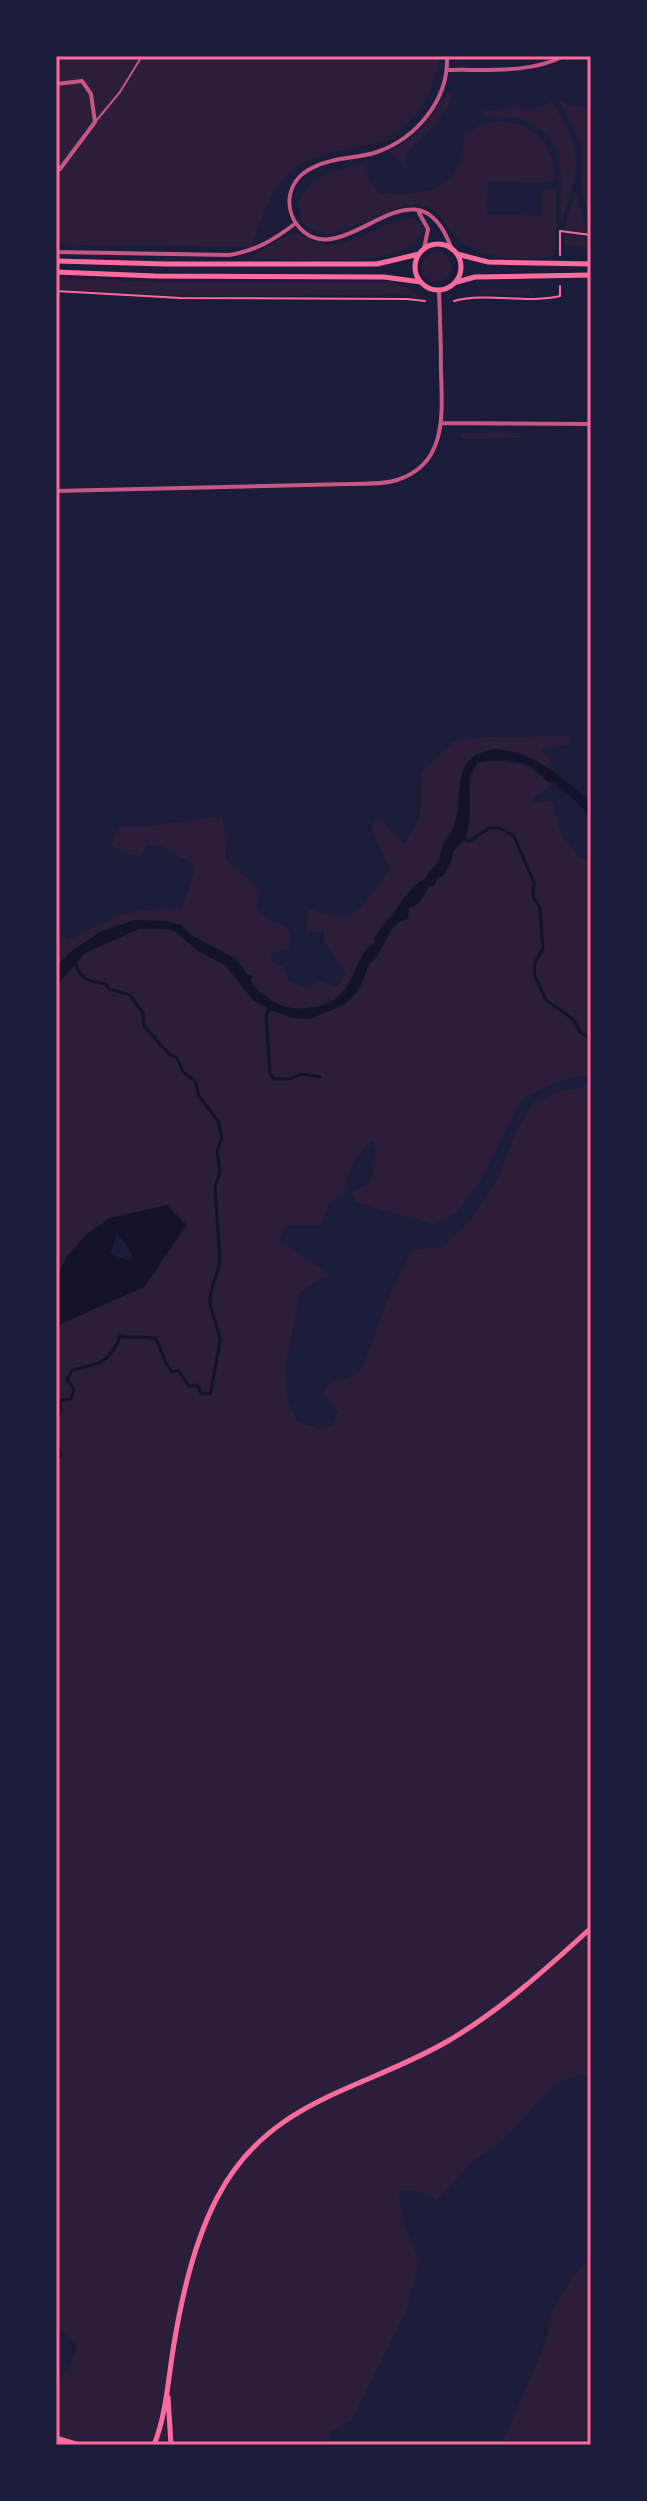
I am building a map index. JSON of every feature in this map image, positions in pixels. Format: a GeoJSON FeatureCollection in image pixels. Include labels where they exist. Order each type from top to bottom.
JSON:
{"type":"FeatureCollection","features":[{"type":"Feature","properties":{"kind":"main road"},"geometry":{"type":"LineString","coordinates":[[56,261],[377,264],[438,245],[488,262],[591,264]]}},
{"type":"Feature","properties":{"kind":"main road"},"geometry":{"type":"LineString","coordinates":[[422,252],[415,270],[421,282],[439,290],[475,277],[591,275]]}},
{"type":"Feature","properties":{"kind":"main road"},"geometry":{"type":"LineString","coordinates":[[454,252],[460,269],[455,283]]}},
{"type":"Feature","properties":{"kind":"main road"},"geometry":{"type":"LineString","coordinates":[[56,272],[155,276],[384,277],[421,282]]}},
{"type":"Feature","properties":{"kind":"main road"},"geometry":{"type":"LineString","coordinates":[[154,2445],[161,2423],[182,2304],[203,2229],[222,2189],[250,2150],[269,2131],[301,2109],[418,2057],[472,2026],[521,1989],[591,1928]]}},
{"type":"Feature","properties":{"kind":"main road"},"geometry":{"type":"LineString","coordinates":[[168,2384],[171,2445]]}},
{"type":"Feature","properties":{"kind":"main road"},"geometry":{"type":"LineString","coordinates":[[56,2438],[79,2445]]}},
{"type":"Feature","properties":{"kind":"street"},"geometry":{"type":"LineString","coordinates":[[447,56],[448,70],[443,86],[431,110],[407,136],[374,153],[327,162],[304,172],[296,180],[289,196],[289,209],[296,223],[311,237],[333,239],[395,212],[417,211],[439,225],[454,252]]}},
{"type":"Feature","properties":{"kind":"street"},"geometry":{"type":"LineString","coordinates":[[448,70],[515,69],[547,64],[564,56]]}},
{"type":"Feature","properties":{"kind":"street"},"geometry":{"type":"LineString","coordinates":[[56,84],[82,81],[91,94],[95,122],[60,169],[56,170]]}},
{"type":"Feature","properties":{"kind":"street"},"geometry":{"type":"LineString","coordinates":[[417,211],[428,229],[422,252]]}},
{"type":"Feature","properties":{"kind":"street"},"geometry":{"type":"LineString","coordinates":[[56,252],[246,253],[296,223]]}},
{"type":"Feature","properties":{"kind":"street"},"geometry":{"type":"LineString","coordinates":[[56,491],[396,481],[424,464],[433,453],[442,423],[439,290]]}},
{"type":"Feature","properties":{"kind":"street"},"geometry":{"type":"LineString","coordinates":[[442,423],[591,424]]}},
{"type":"Feature","properties":{"kind":"lane"},"geometry":{"type":"LineString","coordinates":[[95,122],[120,92],[142,56]]}},
{"type":"Feature","properties":{"kind":"path"},"geometry":{"type":"LineString","coordinates":[[560,256],[560,231],[591,235]]}},
{"type":"Feature","properties":{"kind":"path"},"geometry":{"type":"LineString","coordinates":[[454,301],[484,297],[548,298],[560,296],[560,286]]}},
{"type":"Feature","properties":{"kind":"path"},"geometry":{"type":"LineString","coordinates":[[56,291],[122,297],[425,301]]}},
{"type":"Feature","properties":{"kind":"shaded area"},"geometry":{"type":"Polygon","coordinates":[[[56,56],[440,56],[435,77],[422,106],[409,122],[390,137],[319,156],[301,164],[282,180],[269,201],[251,247],[56,243],[56,56]]]}},
{"type":"Feature","properties":{"kind":"shaded area"},"geometry":{"type":"Polygon","coordinates":[[[448,92],[452,96],[444,113],[405,154],[405,167],[390,152],[422,128],[448,92]]]}},
{"type":"Feature","properties":{"kind":"shaded area"},"geometry":{"type":"Polygon","coordinates":[[[557,97],[572,105],[591,106],[591,226],[580,185],[580,141],[557,97]]]}},
{"type":"Feature","properties":{"kind":"shaded area"},"geometry":{"type":"Polygon","coordinates":[[[552,102],[570,135],[576,161],[572,188],[561,223],[559,159],[549,137],[519,119],[483,118],[484,111],[515,107],[532,110],[552,102]]]}},
{"type":"Feature","properties":{"kind":"shaded area"},"geometry":{"type":"Polygon","coordinates":[[[496,121],[521,125],[539,137],[550,155],[554,180],[542,183],[488,182],[487,214],[541,216],[542,191],[556,187],[556,255],[518,259],[478,251],[457,238],[433,210],[422,206],[407,206],[331,233],[316,231],[302,222],[298,203],[309,186],[325,175],[364,163],[369,181],[379,193],[402,194],[435,188],[444,183],[459,165],[465,133],[496,121]]]}},
{"type":"Feature","properties":{"kind":"shaded area"},"geometry":{"type":"Polygon","coordinates":[[[576,191],[587,233],[564,229],[576,191]]]}},
{"type":"Feature","properties":{"kind":"shaded area"},"geometry":{"type":"Polygon","coordinates":[[[414,219],[424,228],[414,243],[371,258],[316,261],[247,259],[291,234],[334,244],[355,239],[393,222],[414,219]]]}},
{"type":"Feature","properties":{"kind":"shaded area"},"geometry":{"type":"Polygon","coordinates":[[[565,234],[591,237],[591,249],[564,245],[565,234]]]}},
{"type":"Feature","properties":{"kind":"shaded area"},"geometry":{"type":"Polygon","coordinates":[[[437,252],[448,256],[452,267],[448,278],[437,282],[426,278],[422,267],[426,256],[437,252]]]}},
{"type":"Feature","properties":{"kind":"shaded area"},"geometry":{"type":"Polygon","coordinates":[[[56,278],[167,282],[390,282],[411,289],[422,299],[402,294],[229,296],[99,292],[56,289],[56,278]]]}},
{"type":"Feature","properties":{"kind":"shaded area"},"geometry":{"type":"Polygon","coordinates":[[[528,287],[535,295],[476,294],[488,290],[526,290],[528,287]]]}},
{"type":"Feature","properties":{"kind":"shaded area"},"geometry":{"type":"Polygon","coordinates":[[[459,433],[521,433],[519,438],[463,439],[459,433]]]}},
{"type":"Feature","properties":{"kind":"shaded area"},"geometry":{"type":"Polygon","coordinates":[[[570,736],[570,745],[541,749],[553,764],[549,768],[518,752],[475,754],[466,767],[460,805],[433,871],[420,881],[397,911],[383,923],[345,991],[321,1006],[288,1008],[271,1000],[253,985],[236,959],[191,935],[181,925],[166,921],[135,920],[100,932],[69,953],[56,967],[56,933],[68,940],[121,914],[161,908],[181,911],[196,866],[163,847],[147,845],[141,856],[128,854],[111,845],[119,826],[151,826],[222,816],[227,842],[225,859],[259,892],[256,908],[271,921],[286,926],[290,936],[289,948],[270,954],[272,962],[283,966],[289,982],[308,988],[320,981],[337,986],[346,974],[324,941],[324,930],[306,935],[308,909],[348,917],[361,907],[390,870],[371,828],[377,817],[405,844],[420,817],[421,772],[454,741],[488,737],[570,736]]]}},
{"type":"Feature","properties":{"kind":"shaded area"},"geometry":{"type":"Polygon","coordinates":[[[496,749],[523,755],[556,773],[588,800],[591,817],[570,795],[559,789],[557,783],[524,763],[477,763],[470,776],[466,836],[453,852],[443,876],[438,877],[434,886],[429,886],[418,904],[409,908],[408,919],[398,922],[392,929],[376,958],[369,964],[361,985],[345,1004],[310,1019],[292,1018],[269,1009],[253,1000],[225,965],[167,929],[139,929],[91,950],[56,986],[56,967],[69,953],[100,932],[135,920],[166,921],[181,925],[191,935],[236,959],[247,974],[253,976],[250,980],[257,989],[274,1002],[295,1008],[315,1007],[329,1002],[347,987],[361,957],[375,942],[374,937],[405,897],[440,860],[441,849],[456,819],[464,769],[480,753],[496,749]]]}},
{"type":"Feature","properties":{"kind":"shaded area"},"geometry":{"type":"Polygon","coordinates":[[[493,760],[523,766],[549,783],[548,789],[534,796],[531,803],[552,800],[561,834],[581,859],[591,856],[591,1073],[554,1083],[524,1098],[479,1183],[456,1213],[434,1225],[356,1202],[352,1193],[371,1182],[376,1151],[372,1141],[353,1163],[346,1191],[329,1204],[321,1226],[285,1225],[280,1241],[329,1274],[300,1292],[286,1365],[288,1402],[298,1422],[322,1429],[332,1426],[338,1411],[323,1395],[327,1385],[353,1376],[363,1367],[387,1301],[413,1249],[442,1247],[470,1220],[497,1181],[517,1129],[533,1103],[555,1093],[591,1085],[591,2084],[585,2074],[557,2082],[501,2142],[473,2161],[437,2200],[421,2192],[399,2190],[402,2220],[419,2259],[407,2309],[352,2420],[329,2433],[331,2445],[56,2445],[56,2381],[69,2369],[77,2346],[56,2328],[56,1326],[144,1287],[187,1224],[110,1218],[86,1235],[66,1258],[56,1280],[56,986],[91,950],[139,929],[167,929],[185,937],[191,946],[225,964],[253,1000],[310,1019],[345,1004],[361,985],[369,964],[376,958],[392,929],[409,908],[424,897],[429,886],[434,886],[438,877],[443,876],[469,825],[469,787],[473,772],[477,763],[493,760]]]}},
{"type":"Feature","properties":{"kind":"shaded area"},"geometry":{"type":"Polygon","coordinates":[[[167,1205],[187,1225],[144,1287],[56,1326],[56,1280],[66,1258],[86,1235],[110,1218],[167,1205]],[[117,1234],[110,1254],[128,1261],[133,1257],[117,1234]]]}},
{"type":"Feature","properties":{"kind":"shaded area"},"geometry":{"type":"Polygon","coordinates":[[[591,2257],[591,2445],[501,2445],[546,2342],[552,2312],[573,2276],[591,2257]]]}},
{"type":"Feature","properties":{"kind":"waterway"},"geometry":{"type":"LineString","coordinates":[[461,838],[470,841],[489,828],[499,828],[514,836],[534,883],[533,897],[540,908],[543,949],[535,962],[534,974],[546,1000],[573,1019],[581,1033],[591,1039]]}},
{"type":"Feature","properties":{"kind":"waterway"},"geometry":{"type":"LineString","coordinates":[[56,1420],[61,1411],[60,1400],[71,1399],[74,1389],[67,1380],[72,1370],[103,1361],[120,1336],[156,1339],[172,1372],[178,1370],[189,1386],[197,1385],[201,1393],[210,1394],[220,1339],[210,1303],[220,1261],[215,1187],[220,1172],[217,1151],[222,1138],[218,1121],[199,1096],[195,1081],[183,1072],[177,1058],[169,1054],[144,1026],[143,1013],[130,995],[88,980],[73,965]]}},
{"type":"Feature","properties":{"kind":"waterway"},"geometry":{"type":"LineString","coordinates":[[269,1009],[266,1015],[270,1073],[274,1079],[290,1079],[301,1074],[320,1077]]}},
{"type":"Feature","properties":{"kind":"waterway"},"geometry":{"type":"LineString","coordinates":[[56,1442],[61,1455],[56,1460]]}}]}
